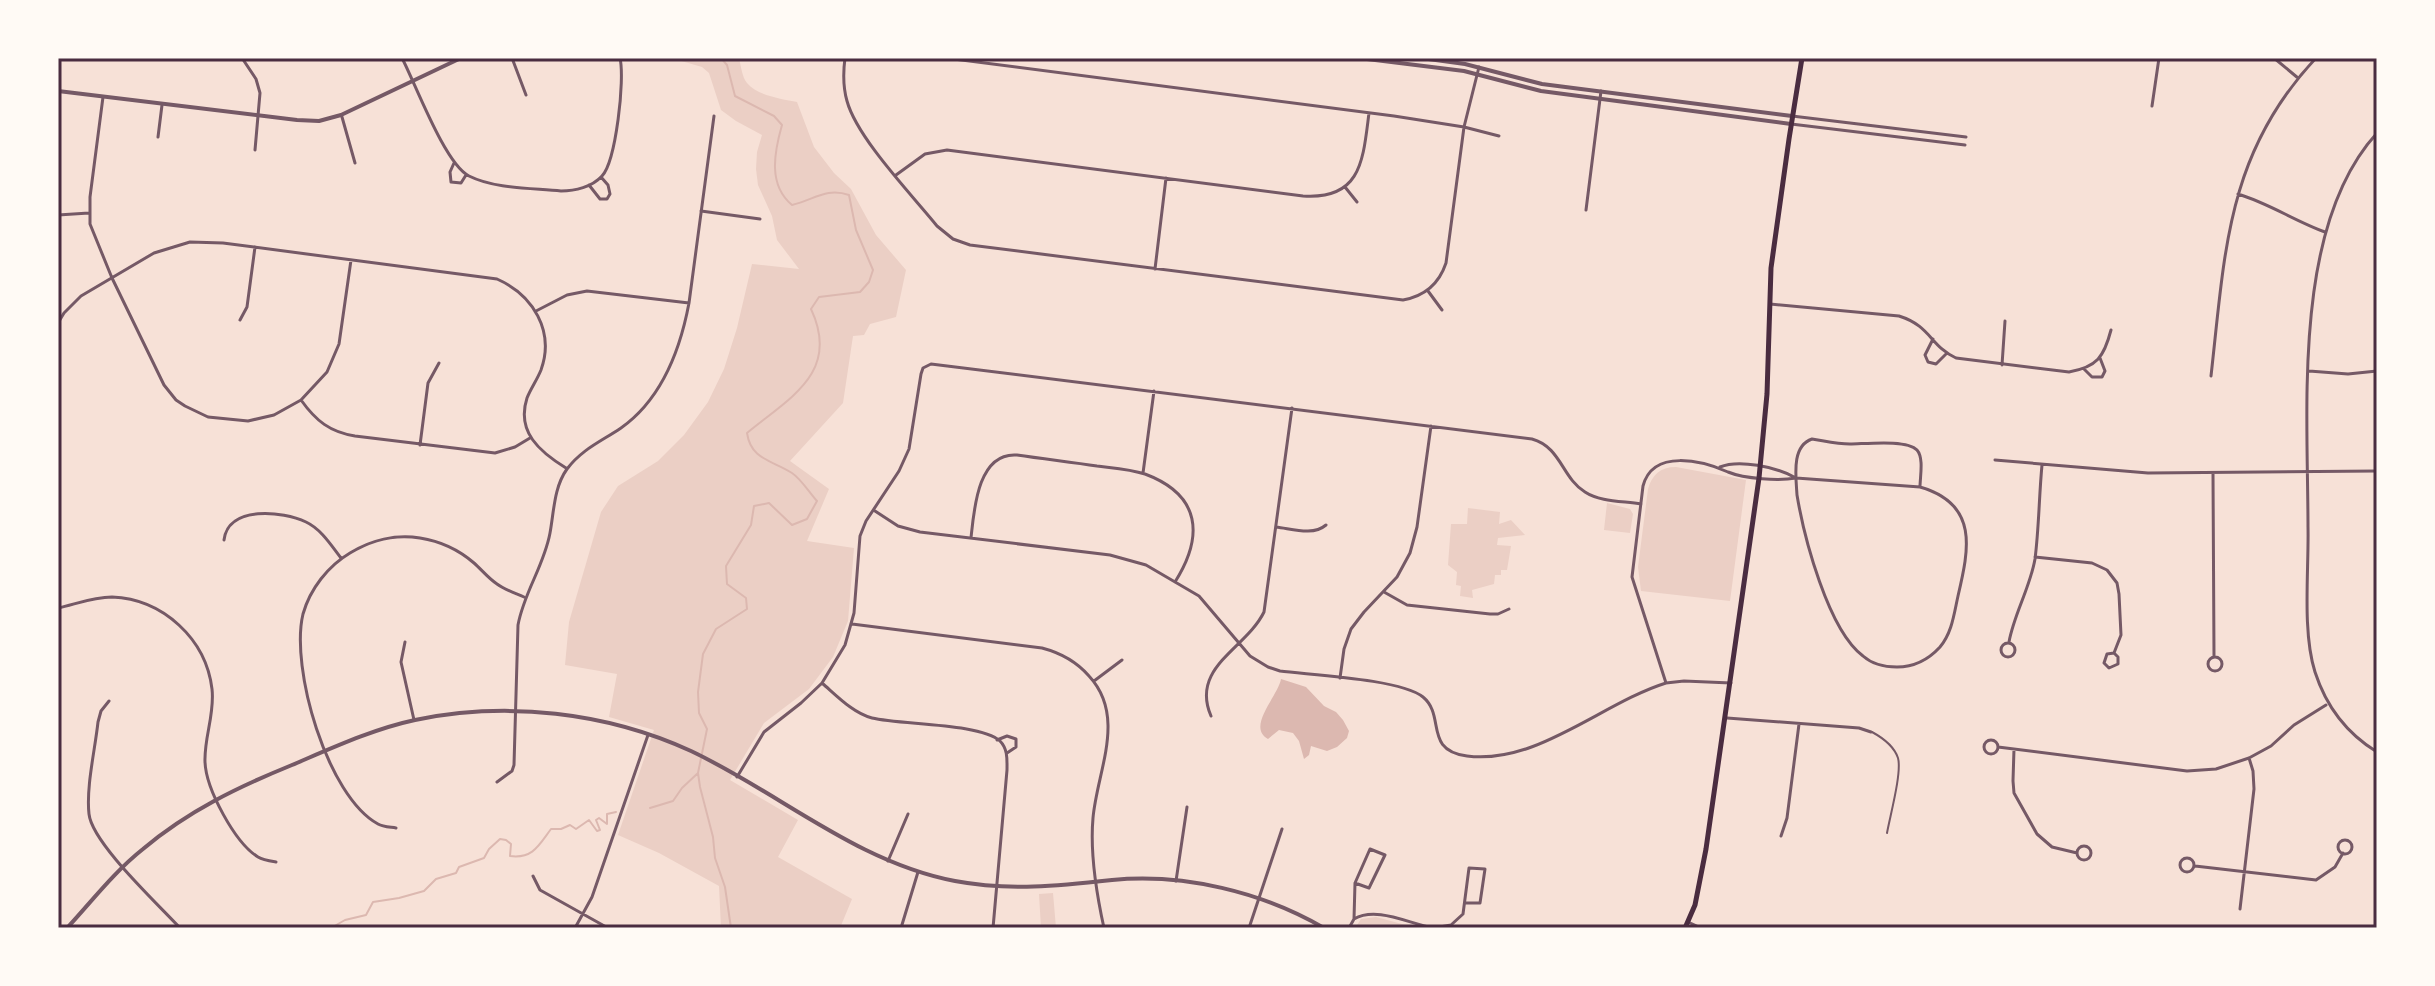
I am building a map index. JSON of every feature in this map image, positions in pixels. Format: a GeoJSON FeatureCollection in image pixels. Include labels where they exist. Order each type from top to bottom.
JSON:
{"type":"FeatureCollection","features":[{"type":"Feature","properties":{"kind":"main road"},"geometry":{"type":"LineString","coordinates":[[1686,925],[1701,882],[1727,718],[1759,478],[1767,396],[1771,268],[1802,58]]}},
{"type":"Feature","properties":{"kind":"street"},"geometry":{"type":"LineString","coordinates":[[242,58],[258,87],[255,150]]}},
{"type":"Feature","properties":{"kind":"street"},"geometry":{"type":"LineString","coordinates":[[402,58],[454,163],[467,175],[498,184],[561,191],[589,185],[601,177],[608,167],[613,151],[623,72],[620,58]]}},
{"type":"Feature","properties":{"kind":"street"},"geometry":{"type":"LineString","coordinates":[[58,91],[308,121],[341,115],[461,58]]}},
{"type":"Feature","properties":{"kind":"street"},"geometry":{"type":"LineString","coordinates":[[512,58],[526,95]]}},
{"type":"Feature","properties":{"kind":"street"},"geometry":{"type":"LineString","coordinates":[[845,58],[844,89],[852,115],[866,138],[945,234],[962,243],[1391,300],[1412,299],[1428,291],[1439,279],[1446,263],[1464,127],[1479,67]]}},
{"type":"Feature","properties":{"kind":"street"},"geometry":{"type":"LineString","coordinates":[[946,58],[1369,113],[1464,127],[1499,136]]}},
{"type":"Feature","properties":{"kind":"street"},"geometry":{"type":"LineString","coordinates":[[1359,58],[1477,74],[1527,88],[1600,99],[1965,145]]}},
{"type":"Feature","properties":{"kind":"street"},"geometry":{"type":"LineString","coordinates":[[1421,58],[1479,67],[1524,81],[1966,137]]}},
{"type":"Feature","properties":{"kind":"street"},"geometry":{"type":"LineString","coordinates":[[2152,106],[2159,58]]}},
{"type":"Feature","properties":{"kind":"street"},"geometry":{"type":"LineString","coordinates":[[2274,58],[2298,78]]}},
{"type":"Feature","properties":{"kind":"street"},"geometry":{"type":"LineString","coordinates":[[2211,376],[2226,238],[2237,193],[2267,124],[2298,78],[2316,58]]}},
{"type":"Feature","properties":{"kind":"street"},"geometry":{"type":"LineString","coordinates":[[1586,210],[1601,91]]}},
{"type":"Feature","properties":{"kind":"street"},"geometry":{"type":"LineString","coordinates":[[103,97],[89,213],[94,238],[164,385],[185,406],[221,420],[248,421],[274,415],[301,400],[327,372],[339,344],[351,259]]}},
{"type":"Feature","properties":{"kind":"street"},"geometry":{"type":"LineString","coordinates":[[158,137],[162,104]]}},
{"type":"Feature","properties":{"kind":"street"},"geometry":{"type":"LineString","coordinates":[[896,175],[925,154],[947,150],[1314,197],[1333,194],[1345,187],[1358,172],[1369,113]]}},
{"type":"Feature","properties":{"kind":"street"},"geometry":{"type":"LineString","coordinates":[[341,115],[355,163]]}},
{"type":"Feature","properties":{"kind":"street"},"geometry":{"type":"LineString","coordinates":[[497,782],[512,771],[514,765],[518,625],[525,597],[546,549],[557,490],[567,469],[590,446],[631,420],[650,401],[677,352],[689,303],[714,116]]}},
{"type":"Feature","properties":{"kind":"street"},"geometry":{"type":"LineString","coordinates":[[2377,133],[2365,146],[2334,206],[2325,232],[2313,307],[2308,472],[2309,640],[2315,671],[2327,704],[2351,732],[2377,752]]}},
{"type":"Feature","properties":{"kind":"street"},"geometry":{"type":"LineString","coordinates":[[454,163],[450,172],[451,182],[461,183],[467,175]]}},
{"type":"Feature","properties":{"kind":"street"},"geometry":{"type":"LineString","coordinates":[[589,185],[600,199],[607,199],[610,194],[608,185],[601,177]]}},
{"type":"Feature","properties":{"kind":"street"},"geometry":{"type":"LineString","coordinates":[[1155,269],[1166,178]]}},
{"type":"Feature","properties":{"kind":"street"},"geometry":{"type":"LineString","coordinates":[[1345,187],[1357,202]]}},
{"type":"Feature","properties":{"kind":"street"},"geometry":{"type":"LineString","coordinates":[[2237,193],[2325,232]]}},
{"type":"Feature","properties":{"kind":"street"},"geometry":{"type":"LineString","coordinates":[[701,211],[760,219]]}},
{"type":"Feature","properties":{"kind":"street"},"geometry":{"type":"LineString","coordinates":[[58,215],[89,213]]}},
{"type":"Feature","properties":{"kind":"street"},"geometry":{"type":"LineString","coordinates":[[58,323],[81,296],[154,253],[178,244],[212,242],[497,279],[516,289],[536,311],[544,333],[545,353],[541,372],[526,403],[524,419],[530,438],[541,451],[567,469]]}},
{"type":"Feature","properties":{"kind":"street"},"geometry":{"type":"LineString","coordinates":[[240,320],[247,307],[255,247]]}},
{"type":"Feature","properties":{"kind":"street"},"geometry":{"type":"LineString","coordinates":[[536,311],[567,295],[587,291],[689,303]]}},
{"type":"Feature","properties":{"kind":"street"},"geometry":{"type":"LineString","coordinates":[[1428,291],[1442,310]]}},
{"type":"Feature","properties":{"kind":"street"},"geometry":{"type":"LineString","coordinates":[[1770,304],[1899,316],[1914,321],[1946,354],[1956,358],[2069,372],[2084,369],[2100,358],[2111,330]]}},
{"type":"Feature","properties":{"kind":"street"},"geometry":{"type":"LineString","coordinates":[[2002,365],[2005,321]]}},
{"type":"Feature","properties":{"kind":"street"},"geometry":{"type":"LineString","coordinates":[[1933,339],[1925,355],[1928,362],[1936,364],[1946,354]]}},
{"type":"Feature","properties":{"kind":"street"},"geometry":{"type":"LineString","coordinates":[[2084,369],[2092,377],[2102,377],[2105,371],[2100,358]]}},
{"type":"Feature","properties":{"kind":"street"},"geometry":{"type":"LineString","coordinates":[[420,445],[428,383],[439,363]]}},
{"type":"Feature","properties":{"kind":"street"},"geometry":{"type":"LineString","coordinates":[[737,777],[764,732],[822,683],[838,658],[852,624],[860,536],[909,449],[921,374],[927,365],[937,363],[1539,441],[1555,452],[1574,482],[1586,493],[1641,504]]}},
{"type":"Feature","properties":{"kind":"street"},"geometry":{"type":"LineString","coordinates":[[2309,371],[2348,374],[2377,371]]}},
{"type":"Feature","properties":{"kind":"street"},"geometry":{"type":"LineString","coordinates":[[1143,473],[1154,391]]}},
{"type":"Feature","properties":{"kind":"street"},"geometry":{"type":"LineString","coordinates":[[301,400],[317,420],[335,432],[495,453],[530,438]]}},
{"type":"Feature","properties":{"kind":"street"},"geometry":{"type":"LineString","coordinates":[[1211,716],[1206,700],[1212,674],[1222,658],[1255,629],[1264,612],[1292,408]]}},
{"type":"Feature","properties":{"kind":"street"},"geometry":{"type":"LineString","coordinates":[[1340,678],[1344,649],[1351,629],[1397,577],[1414,542],[1431,426]]}},
{"type":"Feature","properties":{"kind":"street"},"geometry":{"type":"LineString","coordinates":[[1666,683],[1632,577],[1645,479],[1659,464],[1676,460],[1720,467],[1729,473],[1759,478],[1796,478],[1920,487],[1947,499],[1962,518],[1967,534],[1967,556],[1952,624],[1945,640],[1929,657],[1916,664],[1893,667],[1871,661],[1855,650],[1833,612],[1809,552],[1799,509],[1796,478],[1798,454],[1807,441],[1870,442],[1915,448],[1920,459],[1920,487]]}},
{"type":"Feature","properties":{"kind":"street"},"geometry":{"type":"LineString","coordinates":[[971,538],[979,491],[991,465],[1002,456],[1017,455],[1143,473],[1178,495],[1192,513],[1193,545],[1175,582]]}},
{"type":"Feature","properties":{"kind":"street"},"geometry":{"type":"LineString","coordinates":[[1995,460],[2148,473],[2377,471]]}},
{"type":"Feature","properties":{"kind":"street"},"geometry":{"type":"LineString","coordinates":[[1720,467],[1731,463],[1760,467],[1785,472],[1796,478]]}},
{"type":"Feature","properties":{"kind":"street"},"geometry":{"type":"LineString","coordinates":[[2009,642],[2035,557],[2042,465]]}},
{"type":"Feature","properties":{"kind":"street"},"geometry":{"type":"LineString","coordinates":[[2213,473],[2214,656]]}},
{"type":"Feature","properties":{"kind":"street"},"geometry":{"type":"LineString","coordinates":[[874,510],[907,529],[1123,558],[1155,569],[1204,601],[1258,662],[1280,671],[1397,687],[1418,693],[1430,704],[1435,731],[1443,745],[1470,756],[1494,755],[1545,741],[1666,683],[1731,683]]}},
{"type":"Feature","properties":{"kind":"street"},"geometry":{"type":"LineString","coordinates":[[224,540],[228,527],[243,516],[286,517],[314,527],[341,558]]}},
{"type":"Feature","properties":{"kind":"street"},"geometry":{"type":"LineString","coordinates":[[1276,527],[1312,531],[1326,525]]}},
{"type":"Feature","properties":{"kind":"street"},"geometry":{"type":"LineString","coordinates":[[396,828],[383,826],[370,818],[342,784],[325,751],[306,685],[300,640],[304,610],[309,599],[322,577],[341,558],[363,545],[406,536],[432,540],[465,556],[499,586],[525,597]]}},
{"type":"Feature","properties":{"kind":"street"},"geometry":{"type":"LineString","coordinates":[[2035,557],[2092,563],[2107,570],[2117,583],[2119,594],[2121,635],[2114,653]]}},
{"type":"Feature","properties":{"kind":"street"},"geometry":{"type":"LineString","coordinates":[[1384,592],[1407,605],[1490,614],[1509,609]]}},
{"type":"Feature","properties":{"kind":"street"},"geometry":{"type":"LineString","coordinates":[[58,608],[100,598],[125,599],[150,605],[183,627],[204,659],[212,684],[213,704],[205,762],[209,784],[233,829],[251,851],[276,862]]}},
{"type":"Feature","properties":{"kind":"street"},"geometry":{"type":"LineString","coordinates":[[852,624],[1055,651],[1074,662],[1094,681],[1104,701],[1108,720],[1108,739],[1093,820],[1104,928]]}},
{"type":"Feature","properties":{"kind":"street"},"geometry":{"type":"LineString","coordinates":[[405,642],[401,662],[414,720]]}},
{"type":"Feature","properties":{"kind":"street"},"geometry":{"type":"LineString","coordinates":[[1094,681],[1122,660]]}},
{"type":"Feature","properties":{"kind":"street"},"geometry":{"type":"LineString","coordinates":[[822,683],[851,708],[870,718],[976,732],[997,740],[1007,753],[993,928]]}},
{"type":"Feature","properties":{"kind":"street"},"geometry":{"type":"LineString","coordinates":[[109,701],[101,711],[98,722],[88,811],[90,822],[98,839],[180,928]]}},
{"type":"Feature","properties":{"kind":"street"},"geometry":{"type":"LineString","coordinates":[[1998,747],[2199,772],[2249,758],[2271,746],[2294,725],[2327,704]]}},
{"type":"Feature","properties":{"kind":"street"},"geometry":{"type":"LineString","coordinates":[[67,928],[123,866],[177,823],[215,799],[360,737],[414,720],[516,711],[583,717],[688,750],[850,843],[918,872],[997,887],[1034,888],[1125,880],[1176,881],[1258,898],[1291,910],[1324,928]]}},
{"type":"Feature","properties":{"kind":"street"},"geometry":{"type":"LineString","coordinates":[[1727,718],[1859,728],[1871,732]]}},
{"type":"Feature","properties":{"kind":"street"},"geometry":{"type":"LineString","coordinates":[[1781,836],[1787,818],[1799,724]]}},
{"type":"Feature","properties":{"kind":"street"},"geometry":{"type":"LineString","coordinates":[[575,928],[596,886],[648,735]]}},
{"type":"Feature","properties":{"kind":"street"},"geometry":{"type":"LineString","coordinates":[[997,740],[1007,736],[1016,739],[1016,747],[1007,753]]}},
{"type":"Feature","properties":{"kind":"street"},"geometry":{"type":"LineString","coordinates":[[2014,749],[2014,793],[2037,834],[2052,847],[2077,853]]}},
{"type":"Feature","properties":{"kind":"street"},"geometry":{"type":"LineString","coordinates":[[2240,909],[2255,780],[2249,758]]}},
{"type":"Feature","properties":{"kind":"street"},"geometry":{"type":"LineString","coordinates":[[1176,881],[1187,807]]}},
{"type":"Feature","properties":{"kind":"street"},"geometry":{"type":"LineString","coordinates":[[888,861],[908,814]]}},
{"type":"Feature","properties":{"kind":"street"},"geometry":{"type":"LineString","coordinates":[[1249,928],[1282,829]]}},
{"type":"Feature","properties":{"kind":"street"},"geometry":{"type":"LineString","coordinates":[[1349,928],[1354,919],[1355,883],[1370,849],[1385,855],[1369,888],[1355,883]]}},
{"type":"Feature","properties":{"kind":"street"},"geometry":{"type":"LineString","coordinates":[[2195,866],[2316,880],[2329,873],[2343,853]]}},
{"type":"Feature","properties":{"kind":"street"},"geometry":{"type":"LineString","coordinates":[[1354,919],[1364,915],[1387,916],[1434,928],[1444,927],[1456,922],[1463,914],[1469,868],[1485,869],[1480,903],[1465,903]]}},
{"type":"Feature","properties":{"kind":"street"},"geometry":{"type":"LineString","coordinates":[[901,928],[918,872]]}},
{"type":"Feature","properties":{"kind":"street"},"geometry":{"type":"LineString","coordinates":[[533,876],[540,890],[608,928]]}},
{"type":"Feature","properties":{"kind":"street"},"geometry":{"type":"LineString","coordinates":[[1686,925],[1701,928]]}},
{"type":"Feature","properties":{"kind":"lane"},"geometry":{"type":"LineString","coordinates":[[1871,732],[1893,748],[1899,762],[1887,833]]}},
{"type":"Feature","properties":{"kind":"shaded area"},"geometry":{"type":"Polygon","coordinates":[[[671,58],[739,58],[744,78],[757,91],[797,102],[814,147],[851,189],[876,235],[906,270],[896,317],[870,324],[864,335],[853,336],[843,403],[790,461],[829,489],[807,541],[854,548],[848,621],[833,657],[809,689],[764,723],[730,780],[798,820],[778,857],[852,899],[840,928],[721,928],[719,886],[659,853],[618,835],[654,730],[609,717],[617,674],[565,665],[569,622],[601,512],[618,486],[658,461],[684,435],[708,402],[724,369],[752,264],[799,269],[777,240],[772,216],[758,185],[757,152],[762,135],[721,110],[709,73],[702,67],[671,58]]]}},
{"type":"Feature","properties":{"kind":"shaded area"},"geometry":{"type":"Polygon","coordinates":[[[1676,467],[1746,480],[1730,601],[1641,591],[1638,567],[1648,489],[1658,473],[1665,468],[1676,467]]]}},
{"type":"Feature","properties":{"kind":"shaded area"},"geometry":{"type":"Polygon","coordinates":[[[1607,503],[1630,509],[1633,514],[1630,533],[1604,530],[1607,503]]]}},
{"type":"Feature","properties":{"kind":"shaded area"},"geometry":{"type":"Polygon","coordinates":[[[1468,508],[1500,512],[1499,524],[1511,520],[1525,535],[1498,538],[1497,545],[1511,546],[1507,570],[1495,575],[1494,584],[1472,590],[1473,598],[1460,596],[1461,586],[1456,585],[1457,572],[1448,565],[1451,524],[1467,524],[1468,508]]]}},
{"type":"Feature","properties":{"kind":"shaded area"},"geometry":{"type":"Polygon","coordinates":[[[1281,679],[1306,687],[1324,706],[1336,712],[1349,731],[1347,738],[1327,751],[1311,746],[1309,755],[1304,759],[1299,741],[1293,733],[1279,730],[1268,739],[1262,734],[1262,719],[1281,679]]]}},
{"type":"Feature","properties":{"kind":"shaded area"},"geometry":{"type":"Polygon","coordinates":[[[1053,893],[1056,928],[1041,928],[1039,894],[1053,893]]]}},
{"type":"Feature","properties":{"kind":"shaded area"},"geometry":{"type":"Polygon","coordinates":[[[1376,917],[1417,928],[1355,928],[1361,919],[1376,917]]]}},
{"type":"Feature","properties":{"kind":"waterway"},"geometry":{"type":"LineString","coordinates":[[721,58],[727,65],[735,96],[774,116],[782,125],[775,168],[784,197],[792,205],[827,193],[849,195],[856,230],[873,270],[869,282],[860,292],[819,297],[811,309],[819,331],[820,350],[815,367],[794,395],[747,433],[749,442],[758,454],[795,476],[817,501],[807,519],[792,525],[769,503],[754,506],[751,525],[726,566],[727,584],[746,598],[747,609],[716,629],[703,654],[698,692],[699,713],[707,729],[698,773],[715,858],[725,887],[731,928]]}},
{"type":"Feature","properties":{"kind":"waterway"},"geometry":{"type":"LineString","coordinates":[[650,808],[673,801],[698,773]]}},
{"type":"Feature","properties":{"kind":"waterway"},"geometry":{"type":"LineString","coordinates":[[331,928],[345,920],[366,915],[373,902],[424,891],[436,879],[456,873],[459,867],[484,858],[500,839],[511,844],[510,856],[524,855],[535,850],[551,829],[570,825],[576,829],[589,820],[597,831],[600,830],[596,820],[599,818],[607,824],[607,814],[616,812]]}}]}
